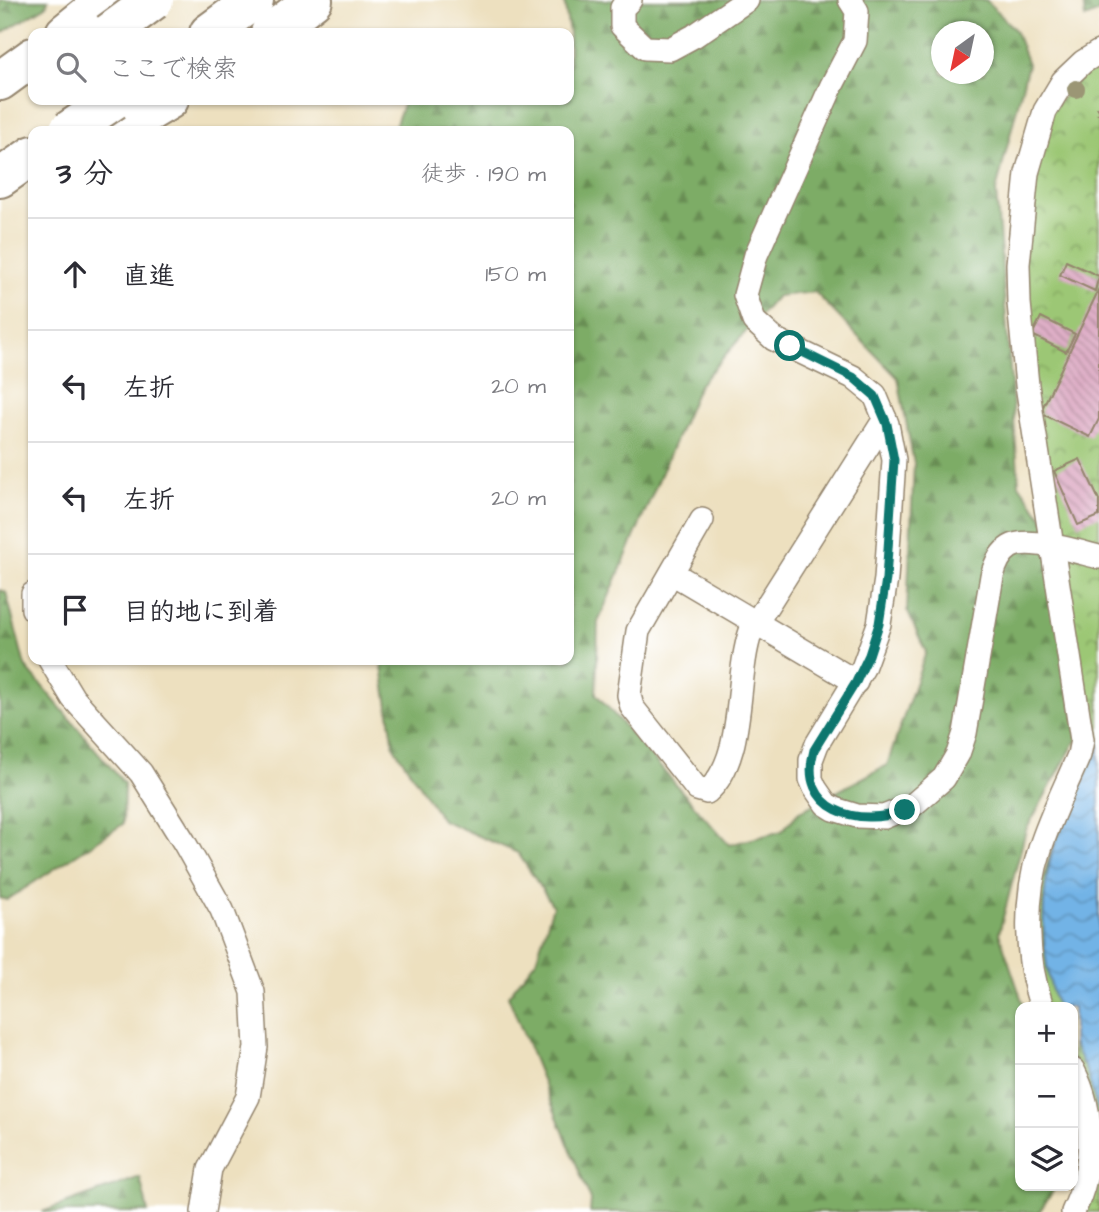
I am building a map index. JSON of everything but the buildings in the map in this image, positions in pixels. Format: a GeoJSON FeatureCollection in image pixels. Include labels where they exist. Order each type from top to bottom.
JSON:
{"type":"FeatureCollection","features":[{"type":"Feature","properties":{"kind":"highway"},"geometry":{"type":"LineString","coordinates":[[71,28],[106,0]]}},
{"type":"Feature","properties":{"kind":"highway"},"geometry":{"type":"LineString","coordinates":[[116,28],[155,0]]}},
{"type":"Feature","properties":{"kind":"highway"},"geometry":{"type":"LineString","coordinates":[[216,28],[254,0]]}},
{"type":"Feature","properties":{"kind":"highway"},"geometry":{"type":"LineString","coordinates":[[277,28],[312,1]]}},
{"type":"Feature","properties":{"kind":"highway"},"geometry":{"type":"LineString","coordinates":[[0,81],[28,61]]}},
{"type":"Feature","properties":{"kind":"highway"},"geometry":{"type":"LineString","coordinates":[[0,105],[28,86]]}},
{"type":"Feature","properties":{"kind":"highway"},"geometry":{"type":"LineString","coordinates":[[75,126],[107,105]]}},
{"type":"Feature","properties":{"kind":"highway"},"geometry":{"type":"LineString","coordinates":[[125,126],[161,105]]}},
{"type":"Feature","properties":{"kind":"highway"},"geometry":{"type":"LineString","coordinates":[[0,178],[28,158]]}},
{"type":"Feature","properties":{"kind":"highway"},"geometry":{"type":"LineString","coordinates":[[0,199],[28,185]]}},
{"type":"Feature","properties":{"kind":"street"},"geometry":{"type":"LineString","coordinates":[[126,28],[134,0]]}},
{"type":"Feature","properties":{"kind":"street"},"geometry":{"type":"LineString","coordinates":[[630,0],[622,8],[622,26],[645,48],[670,49],[747,0]]}},
{"type":"Feature","properties":{"kind":"street"},"geometry":{"type":"LineString","coordinates":[[850,0],[857,11],[855,41],[832,85],[756,255],[745,295],[754,321],[774,339],[853,377],[875,396],[885,419],[894,460],[886,579],[879,624],[869,655],[856,682],[814,750],[811,779],[820,797],[834,809],[856,816],[884,817],[914,805],[932,791],[944,778],[958,754],[971,708],[992,576],[998,561],[1007,549],[1015,545],[1038,544],[1099,557]]}},
{"type":"Feature","properties":{"kind":"street"},"geometry":{"type":"LineString","coordinates":[[1041,1002],[1031,947],[1031,895],[1040,849],[1079,755],[1082,740],[1023,345],[1019,303],[1020,233],[1027,173],[1045,111],[1063,81],[1083,62],[1099,52]]}},
{"type":"Feature","properties":{"kind":"street"},"geometry":{"type":"LineString","coordinates":[[101,126],[106,105]]}},
{"type":"Feature","properties":{"kind":"street"},"geometry":{"type":"LineString","coordinates":[[702,520],[638,631],[629,695],[632,706],[697,789],[707,792],[731,750],[746,649],[755,624],[885,419]]}},
{"type":"Feature","properties":{"kind":"street"},"geometry":{"type":"LineString","coordinates":[[672,573],[856,682]]}},
{"type":"Feature","properties":{"kind":"street"},"geometry":{"type":"LineString","coordinates":[[53,665],[73,698],[141,773],[177,831],[222,910],[253,992],[256,1047],[248,1097],[211,1169],[203,1212]]}},
{"type":"Feature","properties":{"kind":"street"},"geometry":{"type":"LineString","coordinates":[[1073,1212],[1084,1187],[1089,1139],[1087,1113],[1078,1085]]}},
{"type":"Feature","properties":{"kind":"path"},"geometry":{"type":"LineString","coordinates":[[1099,108],[1096,110],[1099,114]]}},
{"type":"Feature","properties":{"kind":"green space"},"geometry":{"type":"Polygon","coordinates":[[[0,0],[48,0],[46,6],[0,34],[0,0]]]}},
{"type":"Feature","properties":{"kind":"green space"},"geometry":{"type":"Polygon","coordinates":[[[564,0],[986,0],[1015,30],[1028,64],[996,191],[1019,484],[1085,578],[1099,582],[1099,699],[1026,830],[999,933],[1022,1002],[1015,1002],[1015,1191],[1053,1191],[1039,1212],[590,1212],[591,1200],[508,996],[536,960],[553,906],[518,853],[442,820],[394,747],[382,665],[574,665],[574,126],[395,126],[403,105],[574,105],[574,28],[568,28],[564,0]],[[815,292],[777,296],[699,385],[598,622],[596,694],[729,845],[782,831],[799,812],[887,765],[926,652],[907,610],[914,464],[898,378],[815,292]]]}},
{"type":"Feature","properties":{"kind":"green space"},"geometry":{"type":"Polygon","coordinates":[[[1083,0],[1099,0],[1099,12],[1085,18],[1083,0]]]}},
{"type":"Feature","properties":{"kind":"green space"},"geometry":{"type":"Polygon","coordinates":[[[1099,52],[1099,1212],[1073,1212],[1084,1187],[1078,1123],[1078,1002],[1041,1002],[1030,923],[1079,755],[1019,303],[1039,127],[1099,52]]]}},
{"type":"Feature","properties":{"kind":"green space"},"geometry":{"type":"Polygon","coordinates":[[[0,590],[6,592],[25,666],[124,783],[123,824],[7,900],[0,898],[0,590]]]}},
{"type":"Feature","properties":{"kind":"green space"},"geometry":{"type":"Polygon","coordinates":[[[140,1177],[148,1212],[42,1212],[140,1177]]]}},
{"type":"Feature","properties":{"kind":"water"},"geometry":{"type":"Polygon","coordinates":[[[1099,741],[1099,1115],[1087,1073],[1078,1054],[1078,1002],[1055,1002],[1047,968],[1043,924],[1050,860],[1099,741]]]}},
{"type":"Feature","properties":{"kind":"route"},"geometry":{"type":"LineString","coordinates":[[790,346],[853,377],[875,396],[887,424],[894,460],[886,579],[879,624],[869,655],[856,682],[814,750],[811,779],[826,804],[845,813],[884,817],[905,810]]}}]}
